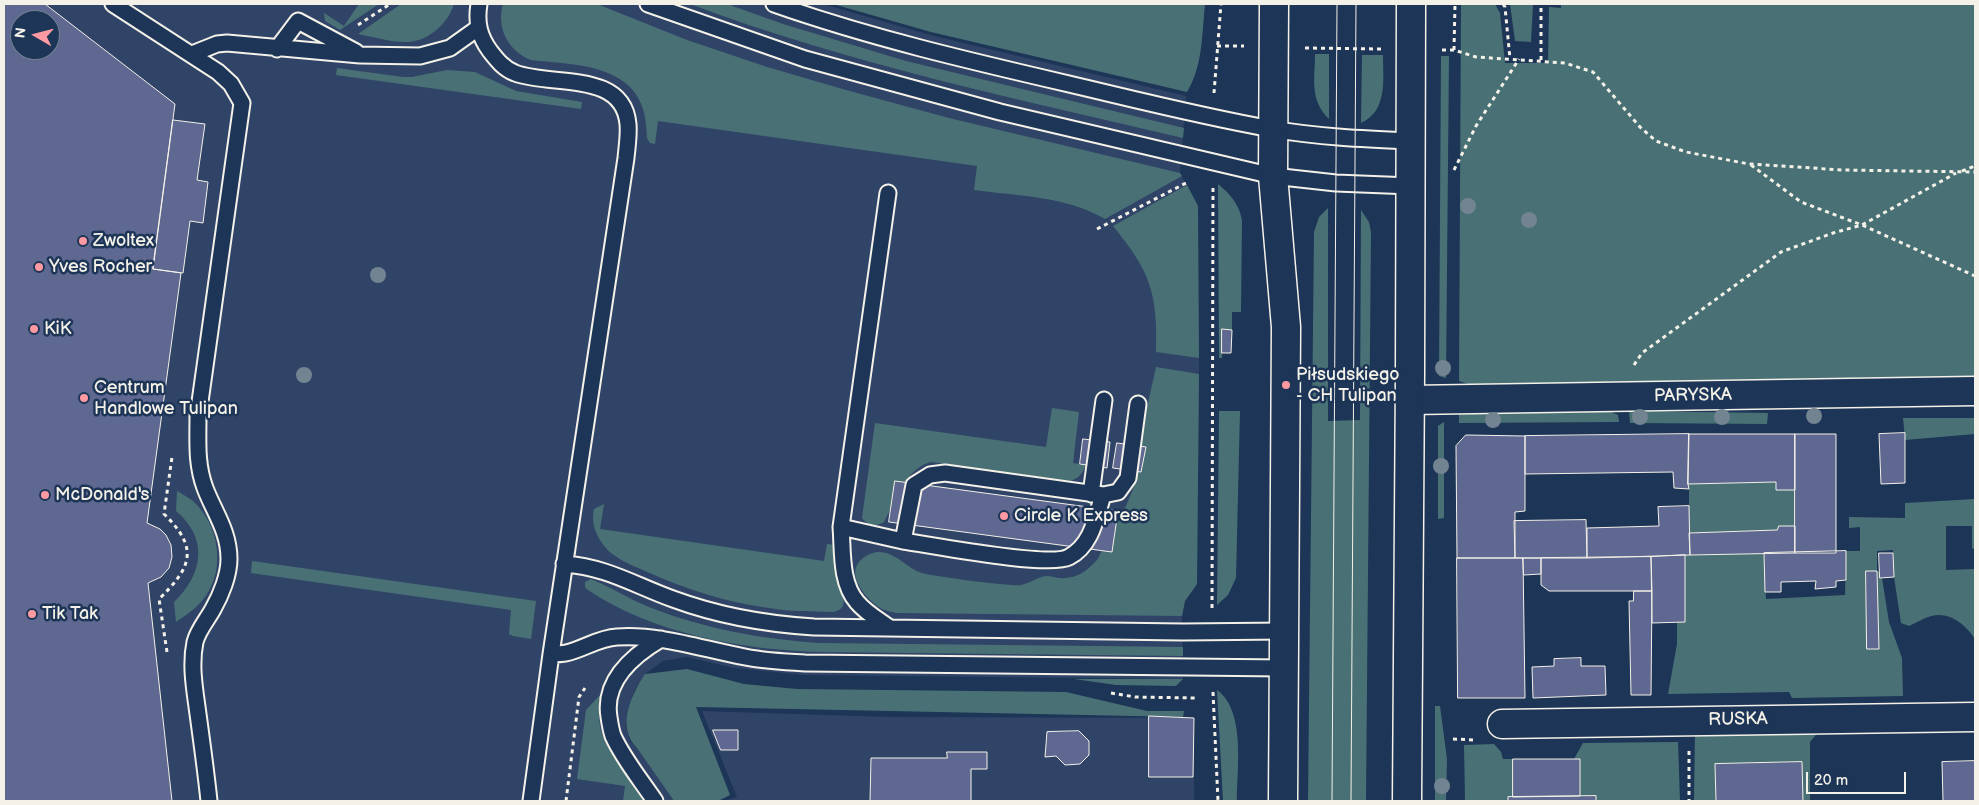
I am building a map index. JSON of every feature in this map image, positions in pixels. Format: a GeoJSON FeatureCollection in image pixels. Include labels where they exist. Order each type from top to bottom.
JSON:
{"type":"FeatureCollection","features":[{"type":"Feature","properties":{"kind":"main road"},"geometry":{"type":"LineString","coordinates":[[1274,4],[1272,129],[1286,328],[1284,801]]}},
{"type":"Feature","properties":{"kind":"main road"},"geometry":{"type":"LineString","coordinates":[[1407,801],[1411,4]]}},
{"type":"Feature","properties":{"kind":"main road","name":"PARYSKA"},"geometry":{"type":"LineString","coordinates":[[1410,400],[1975,391]]}},
{"type":"Feature","properties":{"kind":"main road","name":"RUSKA"},"geometry":{"type":"LineString","coordinates":[[1502,724],[1975,716]]}},
{"type":"Feature","properties":{"kind":"lane"},"geometry":{"type":"LineString","coordinates":[[113,4],[192,54],[231,84],[242,103],[198,416],[198,465],[206,489],[224,527],[229,557],[225,581],[214,608],[200,629],[193,656],[209,801]]}},
{"type":"Feature","properties":{"kind":"lane"},"geometry":{"type":"LineString","coordinates":[[479,4],[478,28],[484,43],[497,60],[513,72],[528,77],[588,84],[604,89],[617,98],[626,113],[628,123],[626,158],[564,564],[532,801]]}},
{"type":"Feature","properties":{"kind":"lane"},"geometry":{"type":"LineString","coordinates":[[648,4],[796,56],[1000,112],[1274,176],[1411,186]]}},
{"type":"Feature","properties":{"kind":"lane"},"geometry":{"type":"LineString","coordinates":[[774,4],[858,31],[941,54],[1185,111],[1272,129],[1336,138],[1411,141]]}},
{"type":"Feature","properties":{"kind":"lane"},"geometry":{"type":"LineString","coordinates":[[277,49],[298,21],[360,55]]}},
{"type":"Feature","properties":{"kind":"lane"},"geometry":{"type":"LineString","coordinates":[[192,54],[217,44],[227,43],[277,49],[405,57],[434,53],[450,48],[464,40],[478,28]]}},
{"type":"Feature","properties":{"kind":"lane"},"geometry":{"type":"LineString","coordinates":[[888,193],[841,527],[845,576],[849,590],[866,611],[890,628]]}},
{"type":"Feature","properties":{"kind":"lane"},"geometry":{"type":"LineString","coordinates":[[841,527],[903,541],[1041,561],[1069,558],[1088,541],[1097,494],[1104,400]]}},
{"type":"Feature","properties":{"kind":"lane"},"geometry":{"type":"LineString","coordinates":[[903,541],[914,485],[930,475],[946,473],[1097,494],[1118,492],[1128,478],[1138,404]]}},
{"type":"Feature","properties":{"kind":"lane"},"geometry":{"type":"LineString","coordinates":[[564,564],[598,569],[673,599],[737,618],[771,624],[814,627],[1182,632],[1285,631]]}},
{"type":"Feature","properties":{"kind":"lane"},"geometry":{"type":"LineString","coordinates":[[551,654],[567,653],[598,640],[616,636],[661,639],[775,662],[1285,668]]}},
{"type":"Feature","properties":{"kind":"lane"},"geometry":{"type":"LineString","coordinates":[[655,801],[623,754],[612,734],[608,712],[609,694],[617,677],[643,650],[661,639]]}},
{"type":"Feature","properties":{"kind":"path"},"geometry":{"type":"LineString","coordinates":[[335,41],[390,4]]}},
{"type":"Feature","properties":{"kind":"path"},"geometry":{"type":"LineString","coordinates":[[1214,97],[1221,4]]}},
{"type":"Feature","properties":{"kind":"path"},"geometry":{"type":"LineString","coordinates":[[1454,50],[1455,4]]}},
{"type":"Feature","properties":{"kind":"path"},"geometry":{"type":"LineString","coordinates":[[1503,4],[1505,7],[1510,58]]}},
{"type":"Feature","properties":{"kind":"path"},"geometry":{"type":"LineString","coordinates":[[1540,60],[1541,4]]}},
{"type":"Feature","properties":{"kind":"path"},"geometry":{"type":"LineString","coordinates":[[1217,46],[1454,50],[1476,57],[1565,63],[1593,72],[1640,127],[1656,141],[1686,152],[1750,164],[1843,170],[1975,172]]}},
{"type":"Feature","properties":{"kind":"path"},"geometry":{"type":"LineString","coordinates":[[1454,170],[1476,126],[1520,59]]}},
{"type":"Feature","properties":{"kind":"path"},"geometry":{"type":"LineString","coordinates":[[1750,164],[1801,202],[1862,224],[1975,276]]}},
{"type":"Feature","properties":{"kind":"path"},"geometry":{"type":"LineString","coordinates":[[1622,398],[1625,377],[1642,353],[1781,252],[1862,224],[1958,172],[1975,166]]}},
{"type":"Feature","properties":{"kind":"path"},"geometry":{"type":"LineString","coordinates":[[1097,229],[1188,182],[1194,181]]}},
{"type":"Feature","properties":{"kind":"path"},"geometry":{"type":"LineString","coordinates":[[1212,611],[1213,183]]}},
{"type":"Feature","properties":{"kind":"path"},"geometry":{"type":"LineString","coordinates":[[167,657],[159,599],[181,576],[187,556],[183,536],[164,514],[172,456]]}},
{"type":"Feature","properties":{"kind":"path"},"geometry":{"type":"LineString","coordinates":[[566,801],[579,697],[591,681],[617,677]]}},
{"type":"Feature","properties":{"kind":"path"},"geometry":{"type":"LineString","coordinates":[[1213,684],[1218,801]]}},
{"type":"Feature","properties":{"kind":"path"},"geometry":{"type":"LineString","coordinates":[[1107,692],[1135,697],[1195,698]]}},
{"type":"Feature","properties":{"kind":"path"},"geometry":{"type":"LineString","coordinates":[[1688,762],[1689,801]]}},
{"type":"Feature","properties":{"kind":"shaded area"},"geometry":{"type":"Polygon","coordinates":[[[4,4],[823,4],[930,35],[1186,96],[1180,173],[1197,204],[1199,366],[1197,584],[1185,601],[1182,616],[1183,679],[805,675],[734,668],[687,657],[663,661],[645,674],[634,691],[629,705],[626,727],[630,741],[637,748],[674,801],[4,801],[4,4]]]}},
{"type":"Feature","properties":{"kind":"shaded area"},"geometry":{"type":"Polygon","coordinates":[[[702,711],[889,717],[1194,718],[1194,801],[724,801],[737,797],[702,711]]]}},
{"type":"Feature","properties":{"kind":"green space"},"geometry":{"type":"Polygon","coordinates":[[[359,4],[379,4],[340,30],[325,21],[324,13],[344,26],[359,4]]]}},
{"type":"Feature","properties":{"kind":"green space"},"geometry":{"type":"Polygon","coordinates":[[[401,4],[454,4],[443,24],[431,34],[417,41],[397,42],[358,34],[401,4]]]}},
{"type":"Feature","properties":{"kind":"green space"},"geometry":{"type":"Polygon","coordinates":[[[503,4],[597,4],[687,40],[767,67],[949,118],[1180,173],[1182,176],[1105,219],[1090,211],[1058,201],[974,190],[977,166],[658,121],[655,144],[647,139],[643,109],[637,95],[620,79],[609,73],[584,66],[531,60],[516,51],[510,45],[503,30],[501,13],[503,4]]]}},
{"type":"Feature","properties":{"kind":"green space"},"geometry":{"type":"Polygon","coordinates":[[[690,4],[727,4],[783,24],[906,61],[1184,128],[1183,138],[934,79],[811,45],[690,4]]]}},
{"type":"Feature","properties":{"kind":"green space"},"geometry":{"type":"Polygon","coordinates":[[[833,4],[1205,4],[1199,60],[1187,92],[931,32],[833,4]]]}},
{"type":"Feature","properties":{"kind":"green space"},"geometry":{"type":"Polygon","coordinates":[[[1461,4],[1495,4],[1500,13],[1505,63],[1548,63],[1549,7],[1561,8],[1561,4],[1975,4],[1975,378],[1471,385],[1459,381],[1461,4]]]}},
{"type":"Feature","properties":{"kind":"green space"},"geometry":{"type":"Polygon","coordinates":[[[1510,4],[1533,4],[1531,42],[1515,41],[1510,4]]]}},
{"type":"Feature","properties":{"kind":"green space"},"geometry":{"type":"Polygon","coordinates":[[[1315,54],[1329,54],[1329,119],[1318,104],[1314,89],[1315,54]]]}},
{"type":"Feature","properties":{"kind":"green space"},"geometry":{"type":"Polygon","coordinates":[[[1362,55],[1383,55],[1383,84],[1380,103],[1376,111],[1370,118],[1361,123],[1362,55]]]}},
{"type":"Feature","properties":{"kind":"green space"},"geometry":{"type":"Polygon","coordinates":[[[1441,56],[1449,56],[1446,378],[1439,376],[1441,56]]]}},
{"type":"Feature","properties":{"kind":"green space"},"geometry":{"type":"Polygon","coordinates":[[[337,68],[403,77],[447,70],[475,72],[516,91],[582,102],[581,109],[336,75],[337,68]]]}},
{"type":"Feature","properties":{"kind":"green space"},"geometry":{"type":"Polygon","coordinates":[[[1218,184],[1239,209],[1242,220],[1241,312],[1232,312],[1232,330],[1222,330],[1222,358],[1219,358],[1218,184]]]}},
{"type":"Feature","properties":{"kind":"green space"},"geometry":{"type":"Polygon","coordinates":[[[1187,185],[1198,206],[1199,358],[1156,352],[1155,314],[1149,284],[1136,256],[1113,226],[1187,185]]]}},
{"type":"Feature","properties":{"kind":"green space"},"geometry":{"type":"Polygon","coordinates":[[[1328,208],[1328,421],[1360,420],[1361,210],[1369,222],[1371,232],[1366,801],[1308,801],[1314,232],[1319,217],[1328,208]]]}},
{"type":"Feature","properties":{"kind":"green space"},"geometry":{"type":"Polygon","coordinates":[[[1156,367],[1199,374],[1197,584],[1185,601],[1182,616],[897,613],[882,609],[864,593],[856,578],[857,564],[872,553],[880,552],[894,556],[922,573],[955,579],[1003,584],[1021,585],[1046,576],[1070,578],[1087,570],[1097,560],[1133,489],[1138,472],[1144,421],[1156,367]]]}},
{"type":"Feature","properties":{"kind":"green space"},"geometry":{"type":"Polygon","coordinates":[[[1052,408],[1079,412],[1073,463],[1086,465],[1082,473],[1075,479],[1070,481],[931,462],[914,471],[908,478],[897,495],[884,522],[873,525],[867,523],[862,518],[875,423],[1046,447],[1052,408]]]}},
{"type":"Feature","properties":{"kind":"green space"},"geometry":{"type":"Polygon","coordinates":[[[1219,411],[1240,411],[1236,578],[1228,595],[1217,605],[1219,411]]]}},
{"type":"Feature","properties":{"kind":"green space"},"geometry":{"type":"Polygon","coordinates":[[[1609,411],[1618,415],[1619,422],[1459,423],[1459,414],[1609,411]]]}},
{"type":"Feature","properties":{"kind":"green space"},"geometry":{"type":"Polygon","coordinates":[[[1629,411],[1768,413],[1767,424],[1630,423],[1629,411]]]}},
{"type":"Feature","properties":{"kind":"green space"},"geometry":{"type":"Polygon","coordinates":[[[1903,418],[1975,418],[1975,434],[1905,440],[1903,418]]]}},
{"type":"Feature","properties":{"kind":"green space"},"geometry":{"type":"Polygon","coordinates":[[[1444,422],[1444,518],[1438,519],[1438,426],[1444,422]]]}},
{"type":"Feature","properties":{"kind":"green space"},"geometry":{"type":"Polygon","coordinates":[[[1776,482],[1795,490],[1795,526],[1779,526],[1777,530],[1689,533],[1688,484],[1776,482]]]}},
{"type":"Feature","properties":{"kind":"green space"},"geometry":{"type":"Polygon","coordinates":[[[177,491],[193,501],[209,522],[217,547],[217,560],[212,586],[205,597],[195,608],[176,622],[174,602],[191,580],[198,556],[198,545],[194,533],[187,522],[176,511],[177,491]]]}},
{"type":"Feature","properties":{"kind":"green space"},"geometry":{"type":"Polygon","coordinates":[[[1975,499],[1975,548],[1972,549],[1972,526],[1946,526],[1946,570],[1975,569],[1975,639],[1962,624],[1951,617],[1931,616],[1909,626],[1901,623],[1894,577],[1893,550],[1877,551],[1877,571],[1880,578],[1882,578],[1889,622],[1902,658],[1903,696],[1792,698],[1789,692],[1668,694],[1677,644],[1677,622],[1685,621],[1685,555],[1764,553],[1766,599],[1845,595],[1846,551],[1860,551],[1860,527],[1849,528],[1849,517],[1905,518],[1905,503],[1975,499]],[[1877,571],[1866,572],[1868,649],[1879,649],[1877,571]]]}},
{"type":"Feature","properties":{"kind":"green space"},"geometry":{"type":"Polygon","coordinates":[[[604,504],[600,529],[824,561],[827,544],[836,545],[834,569],[843,596],[843,606],[833,612],[777,609],[721,598],[660,578],[619,558],[611,553],[603,544],[596,533],[593,515],[594,509],[604,504]]]}},
{"type":"Feature","properties":{"kind":"green space"},"geometry":{"type":"Polygon","coordinates":[[[252,561],[536,601],[531,639],[509,634],[511,610],[251,573],[252,561]]]}},
{"type":"Feature","properties":{"kind":"green space"},"geometry":{"type":"Polygon","coordinates":[[[591,579],[642,604],[670,615],[733,632],[776,639],[820,643],[1183,647],[1183,656],[821,652],[761,648],[700,637],[641,618],[588,590],[585,587],[585,582],[591,579]]]}},
{"type":"Feature","properties":{"kind":"green space"},"geometry":{"type":"Polygon","coordinates":[[[687,669],[744,684],[797,689],[1066,692],[1147,711],[1184,711],[1183,717],[696,707],[730,795],[718,801],[674,801],[631,740],[627,731],[627,721],[631,701],[645,674],[687,669]]]}},
{"type":"Feature","properties":{"kind":"green space"},"geometry":{"type":"Polygon","coordinates":[[[1074,679],[1183,679],[1176,686],[1116,685],[1074,679]]]}},
{"type":"Feature","properties":{"kind":"green space"},"geometry":{"type":"Polygon","coordinates":[[[1217,690],[1226,699],[1236,726],[1238,741],[1237,801],[1223,801],[1217,690]]]}},
{"type":"Feature","properties":{"kind":"green space"},"geometry":{"type":"Polygon","coordinates":[[[600,695],[599,721],[604,740],[645,801],[623,801],[625,786],[577,779],[586,710],[600,695]]]}},
{"type":"Feature","properties":{"kind":"green space"},"geometry":{"type":"Polygon","coordinates":[[[1435,706],[1440,706],[1447,759],[1446,801],[1435,801],[1435,706]]]}},
{"type":"Feature","properties":{"kind":"green space"},"geometry":{"type":"Polygon","coordinates":[[[1695,730],[1820,730],[1810,742],[1810,801],[1803,801],[1802,762],[1715,764],[1716,801],[1694,801],[1695,730]]]}},
{"type":"Feature","properties":{"kind":"green space"},"geometry":{"type":"Polygon","coordinates":[[[1678,742],[1680,801],[1596,801],[1596,796],[1580,796],[1580,759],[1574,759],[1583,743],[1678,742]]]}},
{"type":"Feature","properties":{"kind":"green space"},"geometry":{"type":"Polygon","coordinates":[[[1494,744],[1501,752],[1503,759],[1513,759],[1513,797],[1508,797],[1508,801],[1465,801],[1464,745],[1494,744]]]}},
{"type":"Feature","properties":{"kind":"building","name":"Centrum Handlowe Tulipan"},"geometry":{"type":"Polygon","coordinates":[[[4,4],[45,4],[53,10],[10,10],[10,60],[60,60],[60,16],[175,104],[153,269],[181,273],[147,523],[160,529],[166,535],[171,545],[172,557],[169,568],[161,577],[148,583],[172,801],[4,801],[4,4]]]}},
{"type":"Feature","properties":{"kind":"building"},"geometry":{"type":"Polygon","coordinates":[[[173,120],[205,124],[197,180],[208,182],[203,223],[190,221],[183,273],[153,269],[173,120]]]}},
{"type":"Feature","properties":{"kind":"building"},"geometry":{"type":"Polygon","coordinates":[[[1222,329],[1232,330],[1231,353],[1222,353],[1222,329]]]}},
{"type":"Feature","properties":{"kind":"building"},"geometry":{"type":"Polygon","coordinates":[[[1905,433],[1905,483],[1881,484],[1879,434],[1905,433]]]}},
{"type":"Feature","properties":{"kind":"building"},"geometry":{"type":"Polygon","coordinates":[[[1689,434],[1689,489],[1674,488],[1673,472],[1525,474],[1525,436],[1689,434]]]}},
{"type":"Feature","properties":{"kind":"building"},"geometry":{"type":"Polygon","coordinates":[[[1689,434],[1795,434],[1795,490],[1776,490],[1776,482],[1688,484],[1689,434]]]}},
{"type":"Feature","properties":{"kind":"building"},"geometry":{"type":"Polygon","coordinates":[[[1795,434],[1836,434],[1836,553],[1795,553],[1795,434]]]}},
{"type":"Feature","properties":{"kind":"building"},"geometry":{"type":"Polygon","coordinates":[[[1466,435],[1525,436],[1525,511],[1515,512],[1515,558],[1457,558],[1456,446],[1466,435]]]}},
{"type":"Feature","properties":{"kind":"building"},"geometry":{"type":"Polygon","coordinates":[[[1083,439],[1110,442],[1107,468],[1080,464],[1083,439]]]}},
{"type":"Feature","properties":{"kind":"building"},"geometry":{"type":"Polygon","coordinates":[[[1117,443],[1146,447],[1141,472],[1113,468],[1117,443]]]}},
{"type":"Feature","properties":{"kind":"building","name":"Circle K Express"},"geometry":{"type":"Polygon","coordinates":[[[895,481],[1118,511],[1112,552],[889,522],[895,481]]]}},
{"type":"Feature","properties":{"kind":"building"},"geometry":{"type":"Polygon","coordinates":[[[1689,506],[1690,555],[1587,558],[1587,528],[1659,526],[1658,507],[1689,506]]]}},
{"type":"Feature","properties":{"kind":"building"},"geometry":{"type":"Polygon","coordinates":[[[1586,520],[1587,558],[1515,558],[1514,521],[1586,520]]]}},
{"type":"Feature","properties":{"kind":"building"},"geometry":{"type":"Polygon","coordinates":[[[1779,526],[1795,526],[1795,553],[1690,555],[1689,533],[1777,530],[1779,526]]]}},
{"type":"Feature","properties":{"kind":"building"},"geometry":{"type":"Polygon","coordinates":[[[1846,551],[1846,580],[1836,581],[1836,587],[1815,589],[1816,581],[1781,582],[1781,592],[1765,592],[1764,553],[1846,551]]]}},
{"type":"Feature","properties":{"kind":"building"},"geometry":{"type":"Polygon","coordinates":[[[1879,553],[1893,553],[1894,577],[1880,578],[1879,553]]]}},
{"type":"Feature","properties":{"kind":"building"},"geometry":{"type":"Polygon","coordinates":[[[1685,555],[1685,622],[1652,623],[1651,557],[1685,555]]]}},
{"type":"Feature","properties":{"kind":"building"},"geometry":{"type":"Polygon","coordinates":[[[1651,557],[1652,591],[1549,591],[1541,585],[1541,558],[1651,557]]]}},
{"type":"Feature","properties":{"kind":"building"},"geometry":{"type":"Polygon","coordinates":[[[1457,558],[1523,558],[1525,698],[1458,698],[1457,558]]]}},
{"type":"Feature","properties":{"kind":"building"},"geometry":{"type":"Polygon","coordinates":[[[1523,558],[1541,558],[1541,574],[1524,575],[1523,558]]]}},
{"type":"Feature","properties":{"kind":"building"},"geometry":{"type":"Polygon","coordinates":[[[1866,571],[1877,571],[1879,649],[1867,649],[1866,571]]]}},
{"type":"Feature","properties":{"kind":"building"},"geometry":{"type":"Polygon","coordinates":[[[1634,591],[1652,591],[1651,695],[1631,695],[1629,601],[1633,601],[1634,591]]]}},
{"type":"Feature","properties":{"kind":"building"},"geometry":{"type":"Polygon","coordinates":[[[1581,658],[1581,666],[1605,666],[1606,695],[1533,698],[1532,667],[1554,666],[1554,659],[1581,658]]]}},
{"type":"Feature","properties":{"kind":"building"},"geometry":{"type":"Polygon","coordinates":[[[1149,716],[1194,718],[1193,777],[1149,777],[1149,716]]]}},
{"type":"Feature","properties":{"kind":"building"},"geometry":{"type":"Polygon","coordinates":[[[713,730],[738,730],[738,750],[721,750],[713,730]]]}},
{"type":"Feature","properties":{"kind":"building"},"geometry":{"type":"Polygon","coordinates":[[[1079,731],[1089,741],[1089,755],[1080,764],[1065,765],[1056,756],[1045,757],[1047,732],[1079,731]]]}},
{"type":"Feature","properties":{"kind":"building"},"geometry":{"type":"Polygon","coordinates":[[[947,752],[987,752],[987,769],[971,769],[971,801],[870,801],[871,758],[947,758],[947,752]]]}},
{"type":"Feature","properties":{"kind":"building"},"geometry":{"type":"Polygon","coordinates":[[[1513,759],[1580,759],[1580,796],[1513,797],[1513,759]]]}},
{"type":"Feature","properties":{"kind":"building"},"geometry":{"type":"Polygon","coordinates":[[[1975,761],[1975,801],[1943,801],[1942,762],[1975,761]]]}},
{"type":"Feature","properties":{"kind":"building"},"geometry":{"type":"Polygon","coordinates":[[[1802,762],[1803,801],[1716,801],[1715,764],[1802,762]]]}},
{"type":"Feature","properties":{"kind":"building"},"geometry":{"type":"Polygon","coordinates":[[[1596,796],[1596,801],[1508,801],[1508,797],[1596,796]]]}},
{"type":"Feature","properties":{"kind":"tram line"},"geometry":{"type":"LineString","coordinates":[[1332,801],[1337,4]]}},
{"type":"Feature","properties":{"kind":"tram line"},"geometry":{"type":"LineString","coordinates":[[1351,801],[1356,4]]}},
{"type":"Feature","properties":{"kind":"place","name":"Zwoltex"},"geometry":{"type":"Point","coordinates":[83,241]}},
{"type":"Feature","properties":{"kind":"place","name":"Yves Rocher"},"geometry":{"type":"Point","coordinates":[39,267]}},
{"type":"Feature","properties":{"kind":"place","name":"KiK"},"geometry":{"type":"Point","coordinates":[34,329]}},
{"type":"Feature","properties":{"kind":"place","name":"Piłsudskiego - CH Tulipan"},"geometry":{"type":"Point","coordinates":[1286,385]}},
{"type":"Feature","properties":{"kind":"place","name":"Centrum Handlowe Tulipan"},"geometry":{"type":"Point","coordinates":[84,398]}},
{"type":"Feature","properties":{"kind":"place","name":"McDonald's"},"geometry":{"type":"Point","coordinates":[45,495]}},
{"type":"Feature","properties":{"kind":"place","name":"Circle K Express"},"geometry":{"type":"Point","coordinates":[1004,516]}},
{"type":"Feature","properties":{"kind":"place","name":"Tik Tak"},"geometry":{"type":"Point","coordinates":[32,614]}}]}
